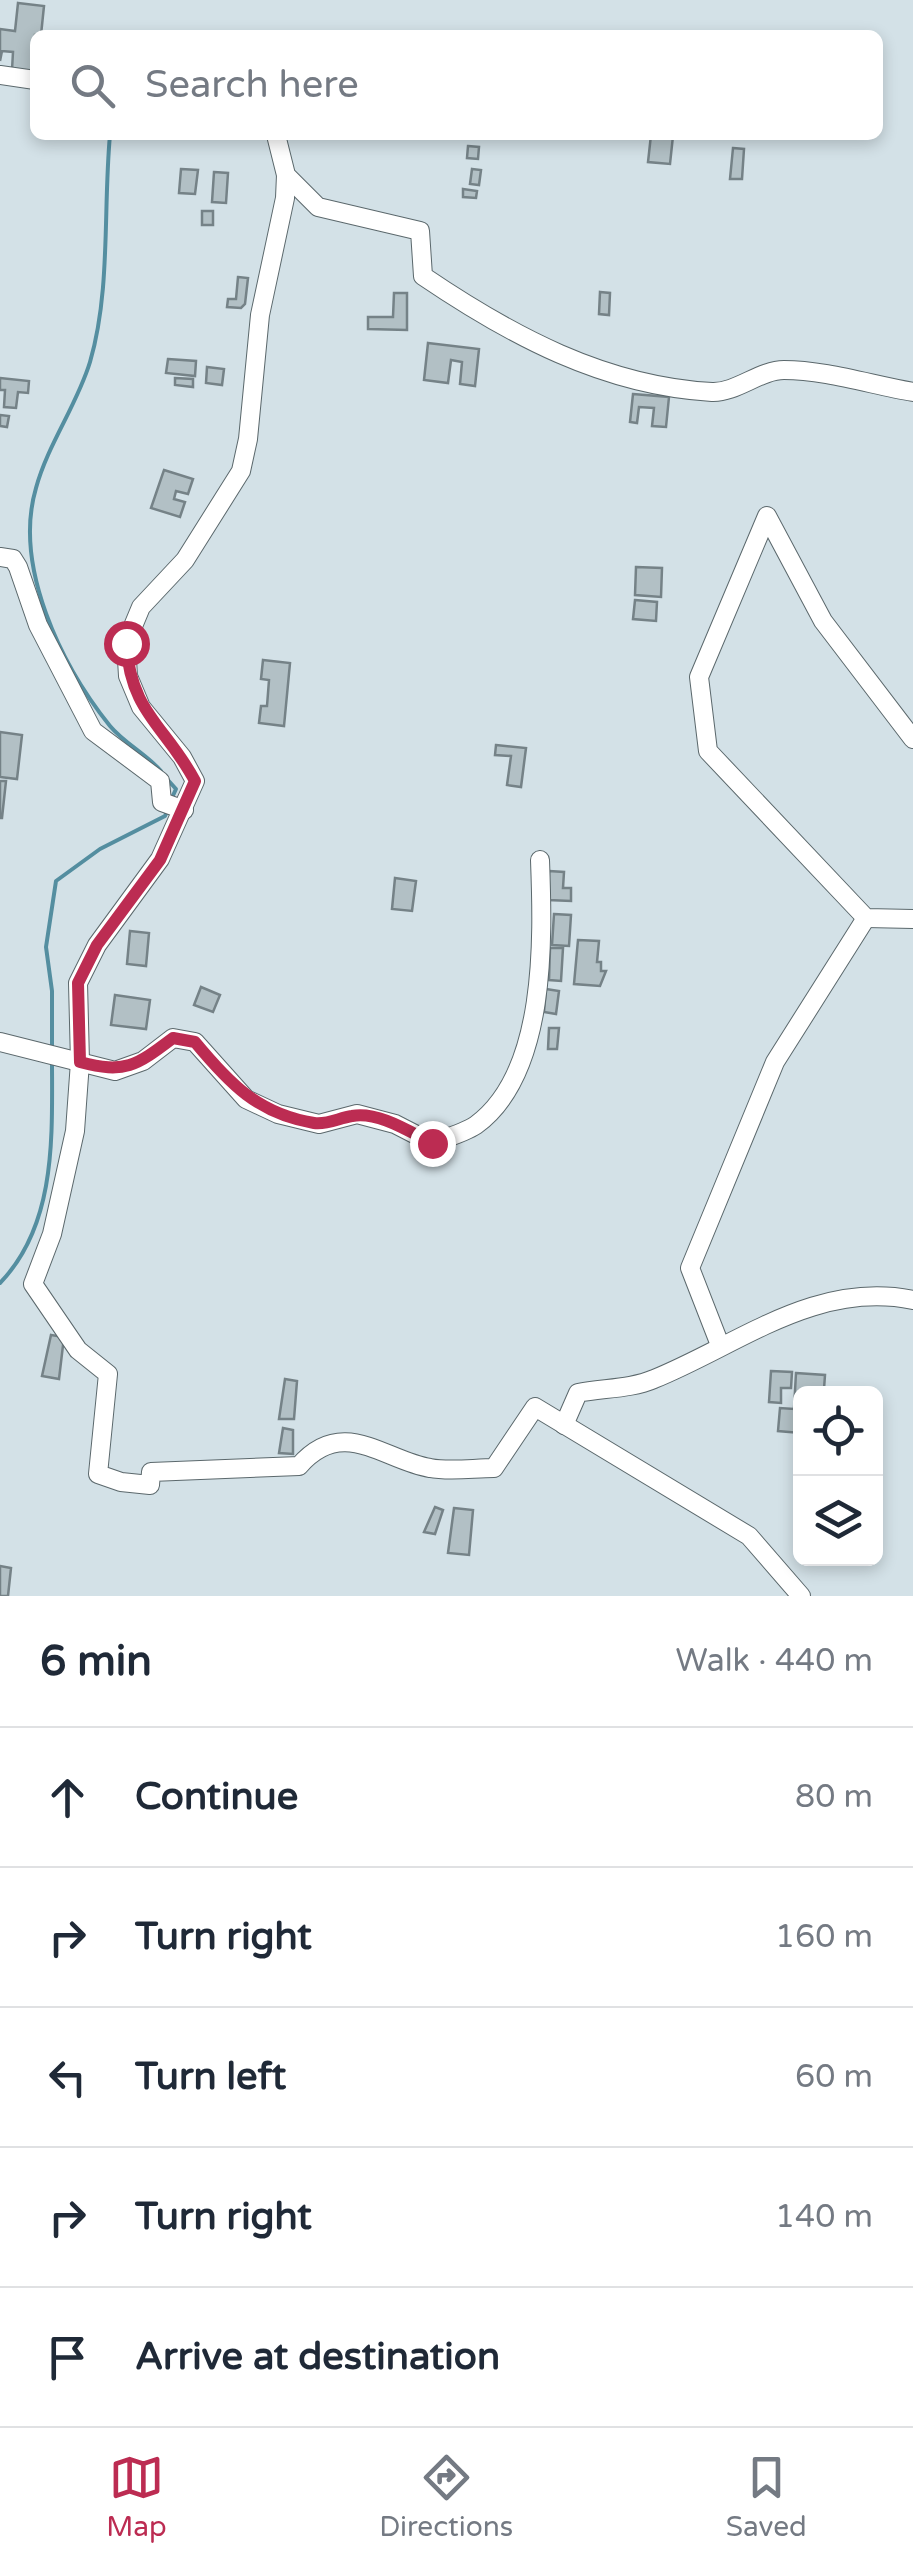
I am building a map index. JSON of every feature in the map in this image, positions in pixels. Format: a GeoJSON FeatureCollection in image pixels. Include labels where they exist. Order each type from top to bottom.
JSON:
{"type":"FeatureCollection","features":[{"type":"Feature","properties":{"kind":"street"},"geometry":{"type":"LineString","coordinates":[[0,76],[30,79]]}},
{"type":"Feature","properties":{"kind":"street"},"geometry":{"type":"LineString","coordinates":[[277,140],[286,175],[285,198],[260,315],[248,439],[241,471],[185,560],[141,607],[126,643],[128,676],[141,708],[182,756],[195,781],[160,860],[97,945],[78,983],[72,1060],[75,1131],[64,1188],[33,1284],[78,1350],[108,1374],[98,1474],[121,1482],[150,1485],[152,1472],[299,1466],[308,1455],[338,1442],[382,1448],[429,1468],[494,1468],[535,1407],[749,1536],[801,1596]]}},
{"type":"Feature","properties":{"kind":"street"},"geometry":{"type":"LineString","coordinates":[[286,175],[318,206],[420,231],[424,276],[490,321],[551,353],[631,377],[716,392],[782,370],[913,392]]}},
{"type":"Feature","properties":{"kind":"street"},"geometry":{"type":"LineString","coordinates":[[913,740],[823,621],[767,516],[699,676],[708,752],[866,918],[913,919]]}},
{"type":"Feature","properties":{"kind":"street"},"geometry":{"type":"LineString","coordinates":[[0,557],[13,559],[18,567],[38,625],[93,731],[160,780],[162,802],[184,810]]}},
{"type":"Feature","properties":{"kind":"street"},"geometry":{"type":"LineString","coordinates":[[0,1042],[114,1071],[142,1061],[173,1038],[195,1042],[246,1099],[278,1114],[319,1124],[357,1114],[395,1124],[432,1143],[476,1124],[514,1080],[533,1027],[542,917],[540,860]]}},
{"type":"Feature","properties":{"kind":"street"},"geometry":{"type":"LineString","coordinates":[[720,1346],[690,1268],[775,1062],[866,918]]}},
{"type":"Feature","properties":{"kind":"street"},"geometry":{"type":"LineString","coordinates":[[564,1424],[578,1393],[648,1382],[798,1310],[842,1298],[891,1296],[913,1300]]}},
{"type":"Feature","properties":{"kind":"building"},"geometry":{"type":"Polygon","coordinates":[[[18,3],[44,6],[42,30],[30,30],[30,72],[12,70],[13,52],[2,51],[0,61],[0,29],[15,31],[18,3]]]}},
{"type":"Feature","properties":{"kind":"building"},"geometry":{"type":"Polygon","coordinates":[[[650,140],[673,140],[670,164],[648,162],[650,140]]]}},
{"type":"Feature","properties":{"kind":"building"},"geometry":{"type":"Polygon","coordinates":[[[468,146],[479,147],[478,159],[467,158],[468,146]]]}},
{"type":"Feature","properties":{"kind":"building"},"geometry":{"type":"Polygon","coordinates":[[[733,148],[744,149],[742,179],[730,179],[733,148]]]}},
{"type":"Feature","properties":{"kind":"building"},"geometry":{"type":"Polygon","coordinates":[[[181,169],[198,170],[195,194],[179,193],[181,169]]]}},
{"type":"Feature","properties":{"kind":"building"},"geometry":{"type":"Polygon","coordinates":[[[472,169],[481,170],[479,185],[470,184],[472,169]]]}},
{"type":"Feature","properties":{"kind":"building"},"geometry":{"type":"Polygon","coordinates":[[[214,172],[228,173],[226,203],[212,202],[214,172]]]}},
{"type":"Feature","properties":{"kind":"building"},"geometry":{"type":"Polygon","coordinates":[[[463,189],[477,191],[476,198],[463,197],[463,189]]]}},
{"type":"Feature","properties":{"kind":"building"},"geometry":{"type":"Polygon","coordinates":[[[202,211],[213,211],[213,225],[202,225],[202,211]]]}},
{"type":"Feature","properties":{"kind":"building"},"geometry":{"type":"Polygon","coordinates":[[[238,277],[248,278],[245,304],[241,308],[227,307],[228,299],[236,299],[238,277]]]}},
{"type":"Feature","properties":{"kind":"building"},"geometry":{"type":"Polygon","coordinates":[[[600,292],[610,293],[609,315],[599,314],[600,292]]]}},
{"type":"Feature","properties":{"kind":"building"},"geometry":{"type":"Polygon","coordinates":[[[394,293],[407,293],[407,330],[368,329],[368,317],[393,317],[394,293]]]}},
{"type":"Feature","properties":{"kind":"building"},"geometry":{"type":"Polygon","coordinates":[[[428,343],[479,349],[475,386],[460,384],[462,362],[451,360],[448,383],[424,380],[428,343]]]}},
{"type":"Feature","properties":{"kind":"building"},"geometry":{"type":"Polygon","coordinates":[[[168,359],[196,361],[195,376],[166,373],[168,359]]]}},
{"type":"Feature","properties":{"kind":"building"},"geometry":{"type":"Polygon","coordinates":[[[207,367],[224,369],[222,385],[206,383],[207,367]]]}},
{"type":"Feature","properties":{"kind":"building"},"geometry":{"type":"Polygon","coordinates":[[[0,378],[29,381],[28,393],[18,392],[16,408],[4,407],[5,390],[0,390],[0,378]]]}},
{"type":"Feature","properties":{"kind":"building"},"geometry":{"type":"Polygon","coordinates":[[[175,378],[193,379],[193,387],[175,385],[175,378]]]}},
{"type":"Feature","properties":{"kind":"building"},"geometry":{"type":"Polygon","coordinates":[[[633,394],[669,397],[666,427],[652,426],[654,408],[639,407],[637,423],[630,422],[633,394]]]}},
{"type":"Feature","properties":{"kind":"building"},"geometry":{"type":"Polygon","coordinates":[[[0,415],[9,416],[7,427],[0,426],[0,415]]]}},
{"type":"Feature","properties":{"kind":"building"},"geometry":{"type":"Polygon","coordinates":[[[164,470],[193,479],[188,494],[176,491],[174,499],[185,502],[180,517],[151,508],[164,470]]]}},
{"type":"Feature","properties":{"kind":"building"},"geometry":{"type":"Polygon","coordinates":[[[636,567],[662,568],[661,597],[635,595],[636,567]]]}},
{"type":"Feature","properties":{"kind":"building"},"geometry":{"type":"Polygon","coordinates":[[[635,600],[657,602],[656,621],[633,619],[635,600]]]}},
{"type":"Feature","properties":{"kind":"building"},"geometry":{"type":"Polygon","coordinates":[[[263,660],[290,663],[284,726],[259,723],[261,706],[267,706],[269,680],[261,679],[263,660]]]}},
{"type":"Feature","properties":{"kind":"building"},"geometry":{"type":"Polygon","coordinates":[[[0,732],[22,735],[17,779],[0,777],[0,732]]]}},
{"type":"Feature","properties":{"kind":"building"},"geometry":{"type":"Polygon","coordinates":[[[496,745],[526,748],[521,787],[507,785],[511,756],[495,755],[496,745]]]}},
{"type":"Feature","properties":{"kind":"building"},"geometry":{"type":"Polygon","coordinates":[[[0,781],[6,781],[2,818],[0,818],[0,781]]]}},
{"type":"Feature","properties":{"kind":"building"},"geometry":{"type":"Polygon","coordinates":[[[549,871],[564,872],[563,888],[571,888],[571,901],[548,900],[549,871]]]}},
{"type":"Feature","properties":{"kind":"building"},"geometry":{"type":"Polygon","coordinates":[[[395,878],[416,881],[412,911],[392,909],[395,878]]]}},
{"type":"Feature","properties":{"kind":"building"},"geometry":{"type":"Polygon","coordinates":[[[554,914],[571,915],[569,946],[552,945],[554,914]]]}},
{"type":"Feature","properties":{"kind":"building"},"geometry":{"type":"Polygon","coordinates":[[[130,931],[149,933],[146,966],[127,964],[130,931]]]}},
{"type":"Feature","properties":{"kind":"building"},"geometry":{"type":"Polygon","coordinates":[[[578,940],[599,941],[597,962],[601,962],[601,971],[606,971],[600,986],[574,984],[578,940]]]}},
{"type":"Feature","properties":{"kind":"building"},"geometry":{"type":"Polygon","coordinates":[[[550,948],[563,948],[561,981],[549,980],[550,948]]]}},
{"type":"Feature","properties":{"kind":"building"},"geometry":{"type":"Polygon","coordinates":[[[201,987],[220,995],[213,1012],[194,1005],[201,987]]]}},
{"type":"Feature","properties":{"kind":"building"},"geometry":{"type":"Polygon","coordinates":[[[546,989],[559,991],[556,1014],[544,1012],[546,989]]]}},
{"type":"Feature","properties":{"kind":"building"},"geometry":{"type":"Polygon","coordinates":[[[115,995],[150,1000],[146,1029],[111,1025],[115,995]]]}},
{"type":"Feature","properties":{"kind":"building"},"geometry":{"type":"Polygon","coordinates":[[[549,1028],[559,1028],[557,1049],[548,1049],[549,1028]]]}},
{"type":"Feature","properties":{"kind":"building"},"geometry":{"type":"Polygon","coordinates":[[[51,1335],[64,1337],[59,1379],[42,1376],[51,1335]]]}},
{"type":"Feature","properties":{"kind":"building"},"geometry":{"type":"Polygon","coordinates":[[[771,1371],[792,1372],[791,1388],[781,1388],[781,1403],[769,1402],[771,1371]]]}},
{"type":"Feature","properties":{"kind":"building"},"geometry":{"type":"Polygon","coordinates":[[[796,1373],[825,1375],[824,1386],[795,1386],[796,1373]]]}},
{"type":"Feature","properties":{"kind":"building"},"geometry":{"type":"Polygon","coordinates":[[[285,1379],[297,1381],[294,1419],[279,1419],[285,1379]]]}},
{"type":"Feature","properties":{"kind":"building"},"geometry":{"type":"Polygon","coordinates":[[[780,1408],[793,1409],[793,1432],[778,1431],[780,1408]]]}},
{"type":"Feature","properties":{"kind":"building"},"geometry":{"type":"Polygon","coordinates":[[[283,1428],[293,1430],[293,1454],[279,1453],[283,1428]]]}},
{"type":"Feature","properties":{"kind":"building"},"geometry":{"type":"Polygon","coordinates":[[[435,1507],[443,1510],[435,1534],[424,1532],[435,1507]]]}},
{"type":"Feature","properties":{"kind":"building"},"geometry":{"type":"Polygon","coordinates":[[[454,1508],[473,1510],[469,1555],[448,1553],[454,1508]]]}},
{"type":"Feature","properties":{"kind":"building"},"geometry":{"type":"Polygon","coordinates":[[[0,1566],[11,1568],[8,1596],[0,1596],[0,1566]]]}},
{"type":"Feature","properties":{"kind":"waterway"},"geometry":{"type":"LineString","coordinates":[[110,140],[104,278],[97,335],[84,378],[36,488],[31,550],[46,613],[75,674],[110,726],[161,771]]}},
{"type":"Feature","properties":{"kind":"waterway"},"geometry":{"type":"LineString","coordinates":[[167,779],[176,789],[171,800]]}},
{"type":"Feature","properties":{"kind":"waterway"},"geometry":{"type":"LineString","coordinates":[[52,1051],[52,991],[46,947],[56,881],[100,849],[165,816],[168,809]]}},
{"type":"Feature","properties":{"kind":"waterway"},"geometry":{"type":"LineString","coordinates":[[0,1283],[19,1260],[42,1206],[51,1148],[52,1060]]}},
{"type":"Feature","properties":{"kind":"route"},"geometry":{"type":"LineString","coordinates":[[126,643],[128,676],[141,708],[182,756],[195,781],[160,860],[97,945],[78,983],[80,1062],[114,1071],[142,1061],[173,1038],[195,1042],[246,1099],[278,1114],[319,1124],[357,1114],[395,1124],[432,1143]]}}]}
